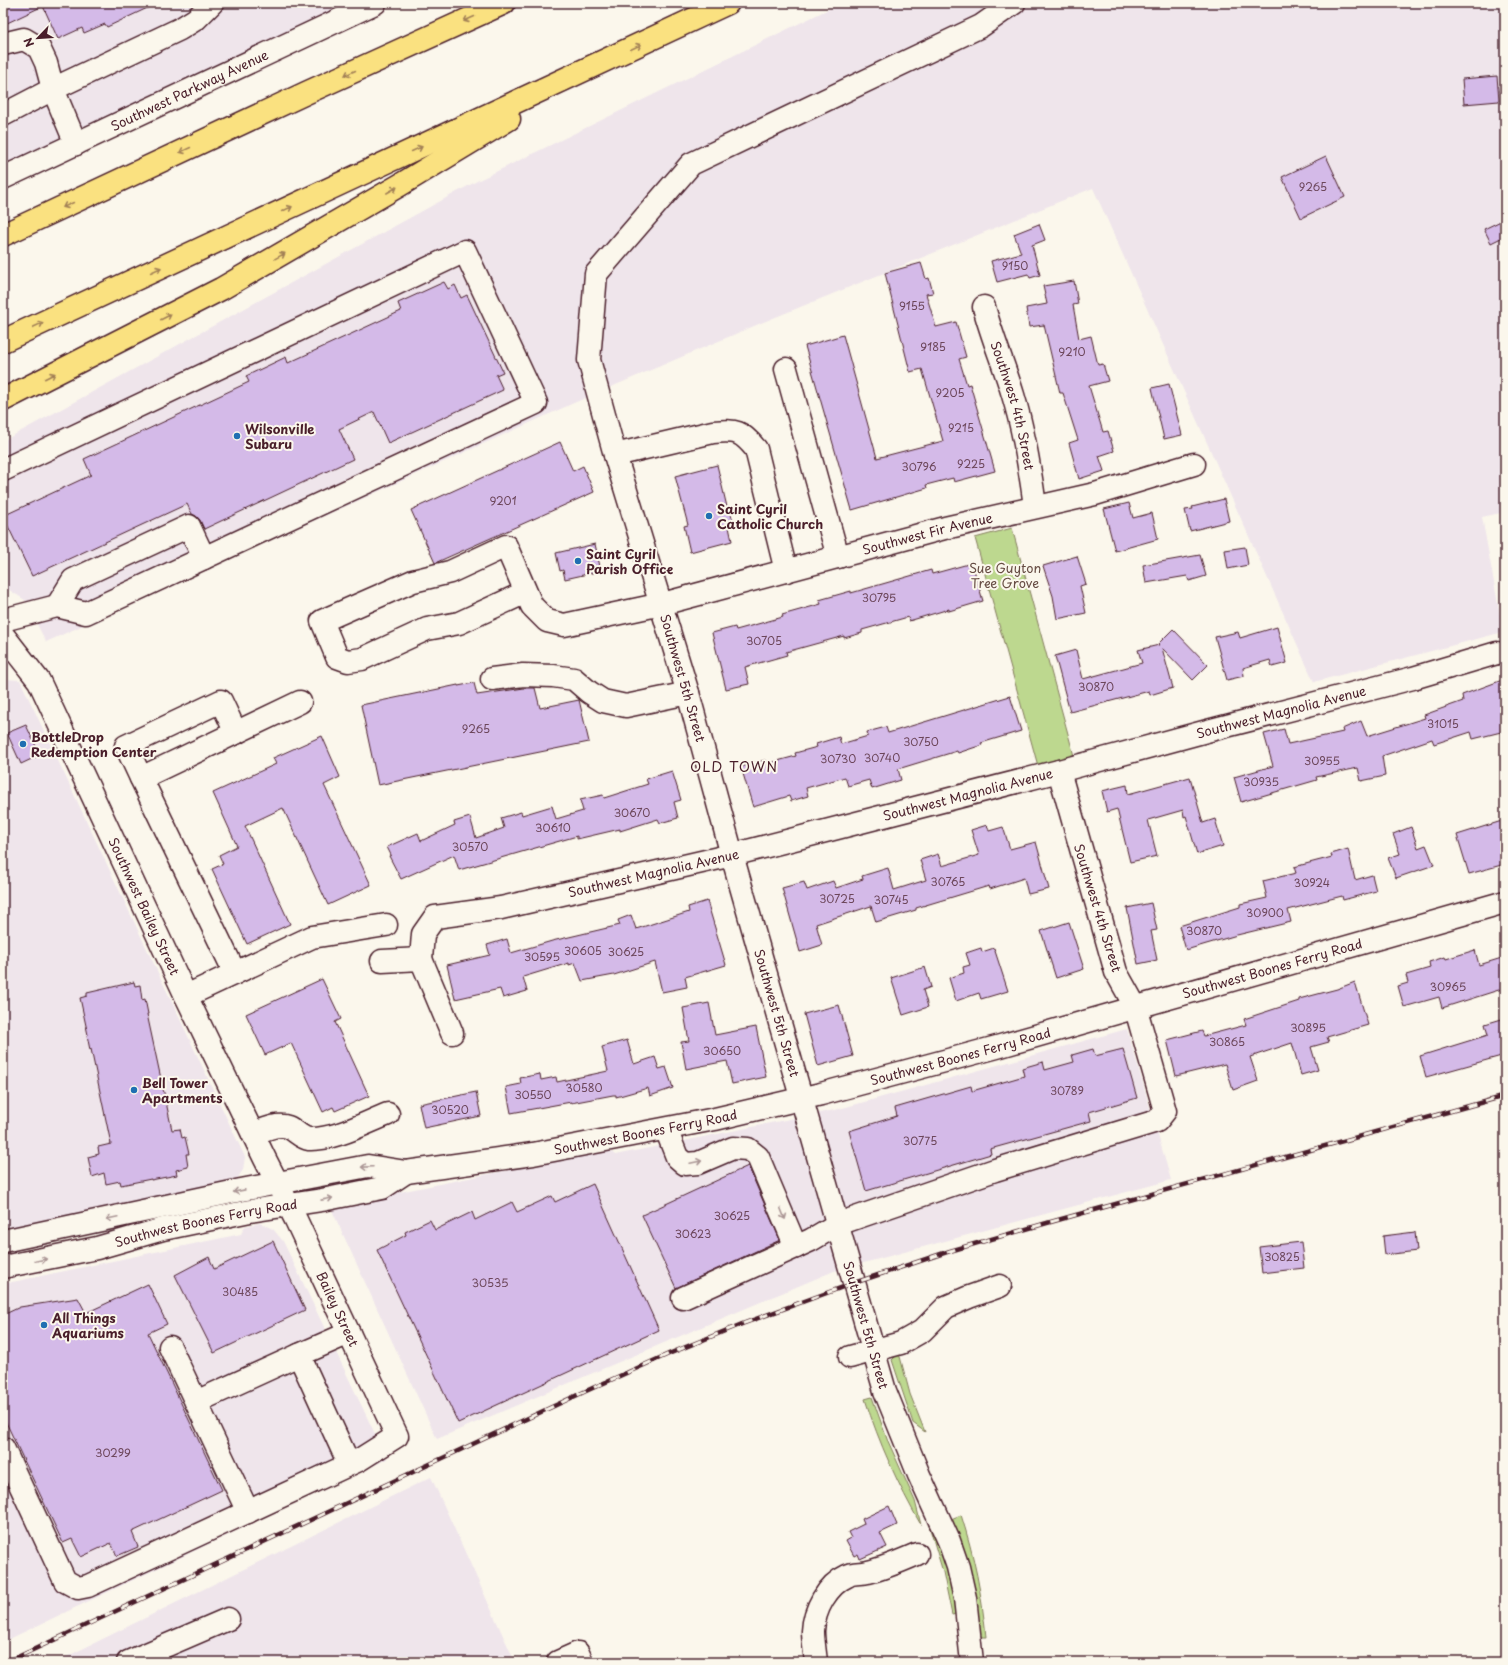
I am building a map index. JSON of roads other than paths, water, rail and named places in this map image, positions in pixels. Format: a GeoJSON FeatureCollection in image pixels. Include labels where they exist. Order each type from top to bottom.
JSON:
{"type":"FeatureCollection","features":[{"type":"Feature","properties":{"kind":"highway"},"geometry":{"type":"LineString","coordinates":[[3,235],[313,90],[504,3]]}},
{"type":"Feature","properties":{"kind":"highway"},"geometry":{"type":"LineString","coordinates":[[3,341],[728,3]]}},
{"type":"Feature","properties":{"kind":"highway"},"geometry":{"type":"LineString","coordinates":[[3,400],[221,289],[287,252],[400,186],[601,63]]}},
{"type":"Feature","properties":{"kind":"street"},"geometry":{"type":"LineString","coordinates":[[3,115],[54,88],[180,29],[196,19],[212,3]]}},
{"type":"Feature","properties":{"kind":"street","name":"Southwest Parkway Avenue"},"geometry":{"type":"LineString","coordinates":[[3,178],[375,3]]}},
{"type":"Feature","properties":{"kind":"street","name":"Southwest 5th Street"},"geometry":{"type":"LineString","coordinates":[[972,1662],[965,1598],[958,1567],[949,1541],[918,1475],[890,1405],[873,1351],[732,856],[688,693],[662,604],[615,455],[589,360],[596,274],[691,164],[981,26],[1014,3]]}},
{"type":"Feature","properties":{"kind":"street"},"geometry":{"type":"LineString","coordinates":[[3,44],[24,39],[39,48],[76,144]]}},
{"type":"Feature","properties":{"kind":"street"},"geometry":{"type":"LineString","coordinates":[[3,470],[465,251],[536,403],[86,613],[57,606],[3,620]]}},
{"type":"Feature","properties":{"kind":"street","name":"Southwest 4th Street"},"geometry":{"type":"LineString","coordinates":[[984,307],[992,337],[1013,394],[1025,438],[1036,506]]}},
{"type":"Feature","properties":{"kind":"street"},"geometry":{"type":"LineString","coordinates":[[786,370],[838,557]]}},
{"type":"Feature","properties":{"kind":"street"},"geometry":{"type":"LineString","coordinates":[[615,455],[713,432],[729,431],[744,435],[756,449],[786,571]]}},
{"type":"Feature","properties":{"kind":"street","name":"Southwest Fir Avenue"},"geometry":{"type":"LineString","coordinates":[[526,592],[459,623],[427,629],[362,659],[348,662],[338,657],[322,621],[413,580],[450,572],[506,546],[526,592],[532,606],[547,621],[564,625],[662,604],[945,528],[1036,506],[1095,494],[1194,464]]}},
{"type":"Feature","properties":{"kind":"street"},"geometry":{"type":"LineString","coordinates":[[57,606],[73,580],[189,526],[204,558]]}},
{"type":"Feature","properties":{"kind":"street","name":"Southwest Bailey Street"},"geometry":{"type":"LineString","coordinates":[[3,635],[40,681],[186,996],[277,1184]]}},
{"type":"Feature","properties":{"kind":"street","name":"Southwest Magnolia Avenue"},"geometry":{"type":"LineString","coordinates":[[420,959],[422,934],[435,917],[501,908],[732,856],[1058,772],[1207,730],[1413,678],[1497,653]]}},
{"type":"Feature","properties":{"kind":"street"},"geometry":{"type":"LineString","coordinates":[[492,679],[523,675],[574,678],[589,692],[603,701],[626,706],[688,693]]}},
{"type":"Feature","properties":{"kind":"street"},"geometry":{"type":"LineString","coordinates":[[235,973],[126,746],[221,701],[236,733]]}},
{"type":"Feature","properties":{"kind":"street"},"geometry":{"type":"LineString","coordinates":[[142,778],[300,702]]}},
{"type":"Feature","properties":{"kind":"street","name":"Southwest 4th Street"},"geometry":{"type":"LineString","coordinates":[[838,1224],[995,1170],[1157,1121],[1165,1111],[1135,1006],[1116,972],[1058,772]]}},
{"type":"Feature","properties":{"kind":"street","name":"Southwest Boones Ferry Road"},"geometry":{"type":"LineString","coordinates":[[3,1241],[368,1166],[406,1172],[533,1154],[666,1129],[801,1098],[989,1049],[1135,1006],[1505,902]]}},
{"type":"Feature","properties":{"kind":"street"},"geometry":{"type":"LineString","coordinates":[[186,996],[312,937],[386,925]]}},
{"type":"Feature","properties":{"kind":"street"},"geometry":{"type":"LineString","coordinates":[[382,961],[420,959],[452,1032]]}},
{"type":"Feature","properties":{"kind":"street"},"geometry":{"type":"LineString","coordinates":[[253,1134],[277,1126],[288,1127],[297,1134],[308,1139],[323,1137],[342,1133],[388,1114]]}},
{"type":"Feature","properties":{"kind":"street"},"geometry":{"type":"LineString","coordinates":[[666,1129],[677,1157],[685,1164],[698,1163],[733,1148],[748,1149],[758,1157],[796,1247]]}},
{"type":"Feature","properties":{"kind":"street","name":"Southwest Boones Ferry Road"},"geometry":{"type":"LineString","coordinates":[[3,1268],[97,1248],[163,1229],[250,1211],[322,1200],[382,1188],[406,1172]]}},
{"type":"Feature","properties":{"kind":"street","name":"Bailey Street"},"geometry":{"type":"LineString","coordinates":[[277,1184],[397,1436],[349,1464]]}},
{"type":"Feature","properties":{"kind":"street"},"geometry":{"type":"LineString","coordinates":[[683,1298],[811,1240],[838,1224]]}},
{"type":"Feature","properties":{"kind":"street"},"geometry":{"type":"LineString","coordinates":[[850,1357],[901,1343],[922,1331],[946,1307],[969,1296],[1000,1286]]}},
{"type":"Feature","properties":{"kind":"street"},"geometry":{"type":"LineString","coordinates":[[196,1402],[349,1333]]}},
{"type":"Feature","properties":{"kind":"street"},"geometry":{"type":"LineString","coordinates":[[170,1347],[248,1512]]}},
{"type":"Feature","properties":{"kind":"street"},"geometry":{"type":"LineString","coordinates":[[3,1449],[65,1581],[78,1588],[88,1586],[349,1464],[299,1355]]}},
{"type":"Feature","properties":{"kind":"street"},"geometry":{"type":"LineString","coordinates":[[816,1662],[813,1630],[818,1609],[834,1583],[848,1574],[866,1573],[886,1568],[917,1554]]}},
{"type":"Feature","properties":{"kind":"street"},"geometry":{"type":"LineString","coordinates":[[128,1662],[228,1619]]}},
{"type":"Feature","properties":{"kind":"street"},"geometry":{"type":"LineString","coordinates":[[558,1662],[578,1653],[582,1662]]}},
{"type":"Feature","properties":{"kind":"railway"},"geometry":{"type":"LineString","coordinates":[[7,1662],[586,1391],[671,1353],[742,1324],[854,1283],[950,1251],[1505,1096]]}},
{"type":"Feature","properties":{"kind":"place","name":"Wilsonville Subaru"},"geometry":{"type":"Point","coordinates":[237,436]}},
{"type":"Feature","properties":{"kind":"place","name":"Saint Cyril Catholic Church"},"geometry":{"type":"Point","coordinates":[709,516]}},
{"type":"Feature","properties":{"kind":"place","name":"Saint Cyril Parish Office"},"geometry":{"type":"Point","coordinates":[578,561]}},
{"type":"Feature","properties":{"kind":"place","name":"BottleDrop Redemption Center"},"geometry":{"type":"Point","coordinates":[23,744]}},
{"type":"Feature","properties":{"kind":"place","name":"Bell Tower Apartments"},"geometry":{"type":"Point","coordinates":[134,1090]}},
{"type":"Feature","properties":{"kind":"place","name":"All Things Aquariums"},"geometry":{"type":"Point","coordinates":[44,1325]}},
{"type":"Feature","properties":{"kind":"district","name":"OLD TOWN"},"geometry":{"type":"Point","coordinates":[734,767]}},
{"type":"Feature","properties":{"kind":"park label","name":"Sue Guyton Tree Grove"},"geometry":{"type":"Point","coordinates":[1005,576]}}]}
